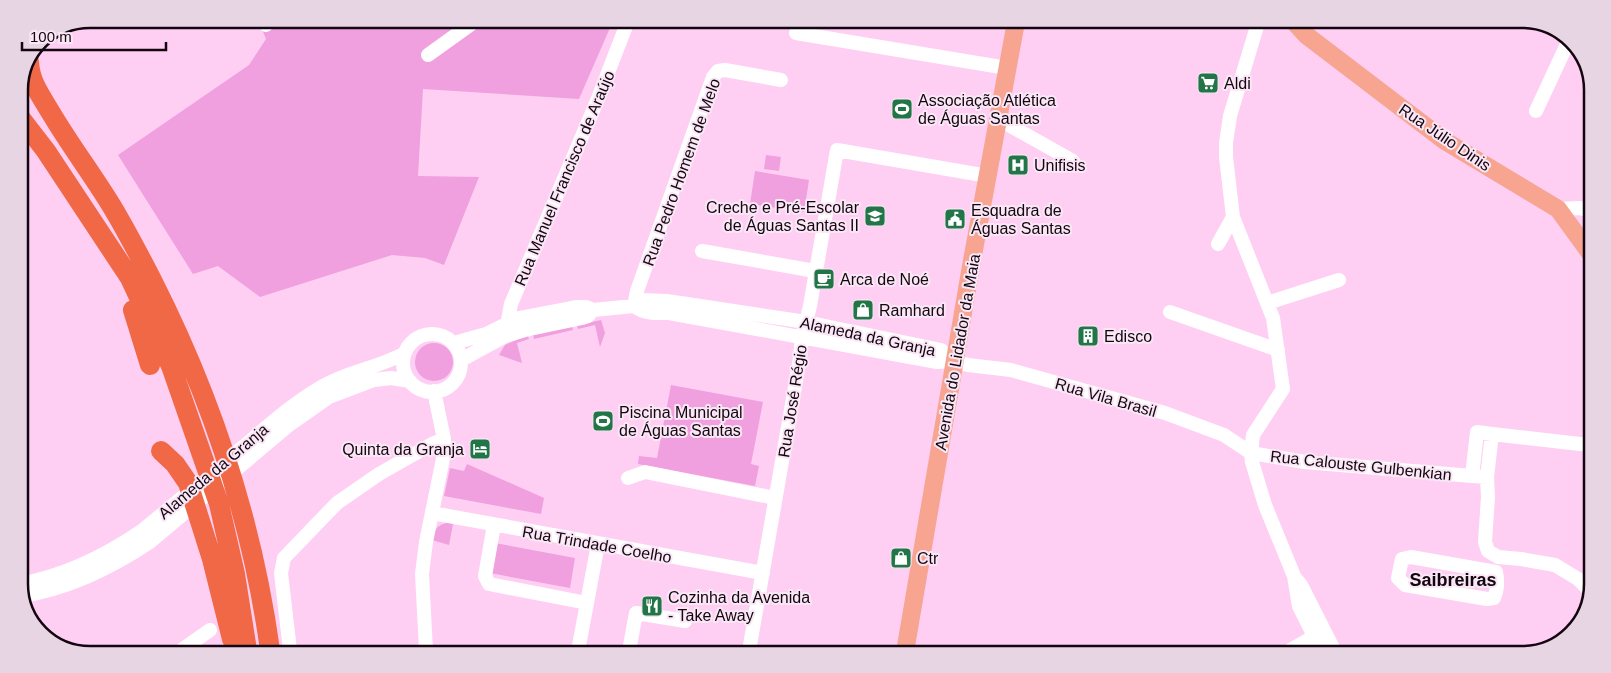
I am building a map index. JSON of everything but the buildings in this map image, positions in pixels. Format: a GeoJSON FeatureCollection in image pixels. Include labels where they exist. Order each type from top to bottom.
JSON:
{"type":"FeatureCollection","features":[{"type":"Feature","properties":{"kind":"highway"},"geometry":{"type":"LineString","coordinates":[[30,73],[35,86],[63,132],[128,234],[184,346],[205,398],[245,519],[266,618],[270,646]]}},
{"type":"Feature","properties":{"kind":"highway"},"geometry":{"type":"LineString","coordinates":[[28,92],[63,132]]}},
{"type":"Feature","properties":{"kind":"highway"},"geometry":{"type":"LineString","coordinates":[[28,128],[46,151],[130,278],[171,366],[219,504],[235,574],[246,646]]}},
{"type":"Feature","properties":{"kind":"highway"},"geometry":{"type":"LineString","coordinates":[[98,229],[137,319],[150,365]]}},
{"type":"Feature","properties":{"kind":"highway"},"geometry":{"type":"LineString","coordinates":[[161,451],[176,464],[188,483],[212,559],[232,640],[236,646]]}},
{"type":"Feature","properties":{"kind":"main road","name":"Avenida do Lidador da Maia"},"geometry":{"type":"LineString","coordinates":[[906,646],[1015,28]]}},
{"type":"Feature","properties":{"kind":"main road","name":"Rua Júlio Dinis"},"geometry":{"type":"LineString","coordinates":[[1300,28],[1306,35],[1445,141],[1558,208],[1583,244]]}},
{"type":"Feature","properties":{"kind":"street"},"geometry":{"type":"LineString","coordinates":[[428,55],[466,28]]}},
{"type":"Feature","properties":{"kind":"street","name":"Rua Manuel Francisco de Araújo"},"geometry":{"type":"LineString","coordinates":[[506,330],[513,301],[597,101],[625,28]]}},
{"type":"Feature","properties":{"kind":"street"},"geometry":{"type":"LineString","coordinates":[[1256,28],[1230,116],[1227,131],[1226,157],[1233,217],[1273,318],[1283,389],[1253,435],[1251,452],[1254,473],[1294,576],[1301,585],[1319,633],[1321,646]]}},
{"type":"Feature","properties":{"kind":"street"},"geometry":{"type":"LineString","coordinates":[[796,33],[1007,68]]}},
{"type":"Feature","properties":{"kind":"street"},"geometry":{"type":"LineString","coordinates":[[1536,111],[1566,47]]}},
{"type":"Feature","properties":{"kind":"street","name":"Rua Pedro Homem de Melo"},"geometry":{"type":"LineString","coordinates":[[634,306],[637,291],[713,77],[718,71],[725,70],[781,80]]}},
{"type":"Feature","properties":{"kind":"street"},"geometry":{"type":"LineString","coordinates":[[998,119],[1073,161]]}},
{"type":"Feature","properties":{"kind":"street","name":"Rua José Régio"},"geometry":{"type":"LineString","coordinates":[[749,646],[836,150],[988,176]]}},
{"type":"Feature","properties":{"kind":"street"},"geometry":{"type":"LineString","coordinates":[[1558,208],[1583,209]]}},
{"type":"Feature","properties":{"kind":"street"},"geometry":{"type":"LineString","coordinates":[[1233,217],[1218,244],[1234,239],[1242,241]]}},
{"type":"Feature","properties":{"kind":"street"},"geometry":{"type":"LineString","coordinates":[[702,251],[815,271]]}},
{"type":"Feature","properties":{"kind":"street"},"geometry":{"type":"LineString","coordinates":[[1267,304],[1339,280]]}},
{"type":"Feature","properties":{"kind":"street","name":"Alameda da Granja"},"geometry":{"type":"LineString","coordinates":[[461,360],[506,330],[519,318],[576,307],[586,307],[593,310],[634,306],[641,300],[667,300],[806,322],[941,350],[955,361]]}},
{"type":"Feature","properties":{"kind":"street","name":"Alameda da Granja"},"geometry":{"type":"LineString","coordinates":[[634,306],[640,311],[650,313],[669,313],[938,362],[955,361]]}},
{"type":"Feature","properties":{"kind":"street"},"geometry":{"type":"LineString","coordinates":[[1170,312],[1278,350]]}},
{"type":"Feature","properties":{"kind":"street","name":"Alameda da Granja"},"geometry":{"type":"LineString","coordinates":[[311,401],[333,380],[393,360],[405,353],[410,344],[427,334],[446,337],[454,343],[506,330]]}},
{"type":"Feature","properties":{"kind":"street"},"geometry":{"type":"LineString","coordinates":[[426,646],[422,574],[426,542],[444,454],[444,439],[434,392],[443,389],[457,378],[461,360],[459,351],[454,343]]}},
{"type":"Feature","properties":{"kind":"street"},"geometry":{"type":"LineString","coordinates":[[405,353],[405,372],[410,381]]}},
{"type":"Feature","properties":{"kind":"street","name":"Rua Vila Brasil"},"geometry":{"type":"LineString","coordinates":[[955,361],[968,365],[1012,370],[1165,413],[1224,435],[1251,452]]}},
{"type":"Feature","properties":{"kind":"street","name":"Alameda da Granja"},"geometry":{"type":"LineString","coordinates":[[29,595],[73,583],[112,566],[144,530],[281,415],[311,401],[374,380],[391,378],[410,381],[425,391],[434,392]]}},
{"type":"Feature","properties":{"kind":"street","name":"Rua Calouste Gulbenkian"},"geometry":{"type":"LineString","coordinates":[[1472,476],[1477,432],[1492,434]]}},
{"type":"Feature","properties":{"kind":"street"},"geometry":{"type":"LineString","coordinates":[[1584,444],[1492,434],[1487,477],[1488,497],[1485,542],[1488,551],[1498,557],[1554,565],[1578,579],[1584,585]]}},
{"type":"Feature","properties":{"kind":"street"},"geometry":{"type":"LineString","coordinates":[[290,646],[281,574],[284,558],[337,502],[379,474],[444,439]]}},
{"type":"Feature","properties":{"kind":"street","name":"Rua Calouste Gulbenkian"},"geometry":{"type":"LineString","coordinates":[[1251,452],[1305,462],[1487,477]]}},
{"type":"Feature","properties":{"kind":"street"},"geometry":{"type":"LineString","coordinates":[[628,478],[645,472],[775,498]]}},
{"type":"Feature","properties":{"kind":"street","name":"Rua Trindade Coelho"},"geometry":{"type":"LineString","coordinates":[[432,513],[763,572]]}},
{"type":"Feature","properties":{"kind":"street"},"geometry":{"type":"LineString","coordinates":[[494,525],[485,576],[489,584],[587,602]]}},
{"type":"Feature","properties":{"kind":"street"},"geometry":{"type":"LineString","coordinates":[[579,646],[598,544]]}},
{"type":"Feature","properties":{"kind":"street","name":"Alameda da Granja"},"geometry":{"type":"LineString","coordinates":[[28,582],[68,571],[100,557],[126,549]]}},
{"type":"Feature","properties":{"kind":"street"},"geometry":{"type":"LineString","coordinates":[[1496,572],[1411,557],[1402,559],[1398,578],[1405,585],[1486,600],[1494,598],[1497,591],[1498,580],[1496,572],[1503,557]]}},
{"type":"Feature","properties":{"kind":"street"},"geometry":{"type":"LineString","coordinates":[[630,646],[636,612],[685,621]]}},
{"type":"Feature","properties":{"kind":"street"},"geometry":{"type":"LineString","coordinates":[[191,646],[210,630]]}},
{"type":"Feature","properties":{"kind":"street"},"geometry":{"type":"LineString","coordinates":[[1297,646],[1319,633]]}},
{"type":"Feature","properties":{"kind":"street"},"geometry":{"type":"LineString","coordinates":[[1319,633],[1330,646]]}},
{"type":"Feature","properties":{"kind":"shaded area"},"geometry":{"type":"Polygon","coordinates":[[[262,28],[610,28],[579,99],[423,89],[418,176],[479,177],[444,265],[425,258],[392,255],[260,297],[218,266],[193,274],[118,155],[249,65],[266,39],[262,28]]]}},
{"type":"Feature","properties":{"kind":"shaded area"},"geometry":{"type":"Polygon","coordinates":[[[766,155],[781,157],[779,171],[764,169],[766,155]]]}},
{"type":"Feature","properties":{"kind":"shaded area"},"geometry":{"type":"Polygon","coordinates":[[[755,171],[809,180],[804,212],[750,204],[755,171]]]}},
{"type":"Feature","properties":{"kind":"shaded area"},"geometry":{"type":"Polygon","coordinates":[[[601,320],[605,333],[600,347],[595,325],[578,329],[577,325],[601,320]]]}},
{"type":"Feature","properties":{"kind":"shaded area"},"geometry":{"type":"Polygon","coordinates":[[[572,326],[573,330],[534,339],[533,334],[572,326]]]}},
{"type":"Feature","properties":{"kind":"shaded area"},"geometry":{"type":"Polygon","coordinates":[[[527,335],[529,339],[517,343],[522,363],[499,355],[505,345],[527,335]]]}},
{"type":"Feature","properties":{"kind":"shaded area"},"geometry":{"type":"Polygon","coordinates":[[[434,343],[448,348],[453,362],[448,376],[434,381],[420,376],[415,362],[420,348],[434,343]]]}},
{"type":"Feature","properties":{"kind":"shaded area"},"geometry":{"type":"Polygon","coordinates":[[[671,385],[763,402],[751,464],[759,466],[755,486],[638,464],[639,456],[657,458],[671,385]]]}},
{"type":"Feature","properties":{"kind":"shaded area"},"geometry":{"type":"Polygon","coordinates":[[[467,464],[544,498],[541,514],[444,496],[450,468],[464,471],[467,464]]]}},
{"type":"Feature","properties":{"kind":"shaded area"},"geometry":{"type":"Polygon","coordinates":[[[451,522],[453,524],[449,545],[432,540],[434,532],[438,527],[451,522]]]}},
{"type":"Feature","properties":{"kind":"shaded area"},"geometry":{"type":"Polygon","coordinates":[[[495,543],[575,558],[570,588],[490,573],[495,543]]]}},
{"type":"Feature","properties":{"kind":"place","name":"Aldi"},"geometry":{"type":"Point","coordinates":[1208,83]}},
{"type":"Feature","properties":{"kind":"place","name":"Associação Atlética de Águas Santas"},"geometry":{"type":"Point","coordinates":[902,109]}},
{"type":"Feature","properties":{"kind":"place","name":"Unifisis"},"geometry":{"type":"Point","coordinates":[1018,165]}},
{"type":"Feature","properties":{"kind":"place","name":"Creche e Pré-Escolar de Águas Santas II"},"geometry":{"type":"Point","coordinates":[875,216]}},
{"type":"Feature","properties":{"kind":"place","name":"Esquadra de Águas Santas"},"geometry":{"type":"Point","coordinates":[955,219]}},
{"type":"Feature","properties":{"kind":"place","name":"Arca de Noé"},"geometry":{"type":"Point","coordinates":[824,279]}},
{"type":"Feature","properties":{"kind":"place","name":"Ramhard"},"geometry":{"type":"Point","coordinates":[863,310]}},
{"type":"Feature","properties":{"kind":"place","name":"Edisco"},"geometry":{"type":"Point","coordinates":[1088,336]}},
{"type":"Feature","properties":{"kind":"place","name":"Piscina Municipal de Águas Santas"},"geometry":{"type":"Point","coordinates":[603,421]}},
{"type":"Feature","properties":{"kind":"place","name":"Quinta da Granja"},"geometry":{"type":"Point","coordinates":[480,449]}},
{"type":"Feature","properties":{"kind":"place","name":"Ctr"},"geometry":{"type":"Point","coordinates":[901,558]}},
{"type":"Feature","properties":{"kind":"place","name":"Cozinha da Avenida - Take Away"},"geometry":{"type":"Point","coordinates":[652,606]}},
{"type":"Feature","properties":{"kind":"district","name":"Saibreiras"},"geometry":{"type":"Point","coordinates":[1453,580]}}]}
